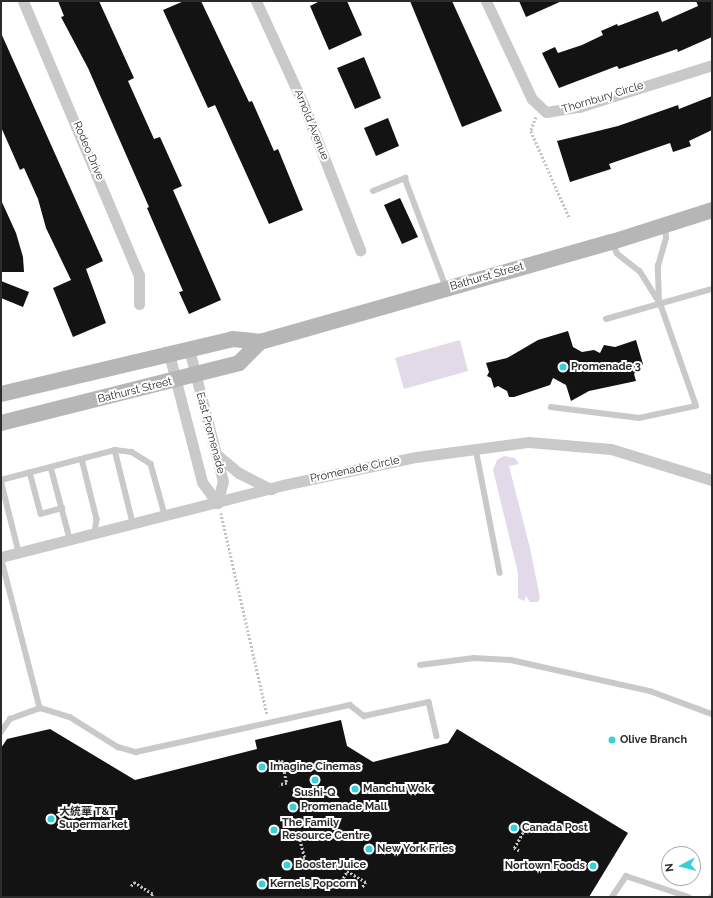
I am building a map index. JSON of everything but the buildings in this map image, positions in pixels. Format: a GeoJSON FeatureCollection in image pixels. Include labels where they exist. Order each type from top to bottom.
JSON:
{"type":"FeatureCollection","features":[{"type":"Feature","properties":{"kind":"main road","name":"Bathurst Street"},"geometry":{"type":"LineString","coordinates":[[1,394],[233,339],[260,342],[612,242],[712,210]]}},
{"type":"Feature","properties":{"kind":"main road","name":"Bathurst Street"},"geometry":{"type":"LineString","coordinates":[[1,423],[177,381],[239,363],[260,342]]}},
{"type":"Feature","properties":{"kind":"street","name":"Rodeo Drive"},"geometry":{"type":"LineString","coordinates":[[23,1],[139,276],[138,304]]}},
{"type":"Feature","properties":{"kind":"street","name":"Arnold Avenue"},"geometry":{"type":"LineString","coordinates":[[256,1],[304,106],[360,250]]}},
{"type":"Feature","properties":{"kind":"street","name":"Thornbury Circle"},"geometry":{"type":"LineString","coordinates":[[486,1],[532,99],[546,112],[579,107],[712,65]]}},
{"type":"Feature","properties":{"kind":"street","name":"East Promenade"},"geometry":{"type":"LineString","coordinates":[[190,349],[195,376],[223,481],[217,503]]}},
{"type":"Feature","properties":{"kind":"street","name":"East Promenade"},"geometry":{"type":"LineString","coordinates":[[170,354],[202,482],[217,503]]}},
{"type":"Feature","properties":{"kind":"street","name":"Promenade Circle"},"geometry":{"type":"LineString","coordinates":[[1,557],[271,489],[416,457],[529,442],[611,449],[712,480]]}},
{"type":"Feature","properties":{"kind":"street"},"geometry":{"type":"LineString","coordinates":[[216,454],[239,473],[271,489]]}},
{"type":"Feature","properties":{"kind":"lane"},"geometry":{"type":"LineString","coordinates":[[373,191],[405,178],[447,289]]}},
{"type":"Feature","properties":{"kind":"lane"},"geometry":{"type":"LineString","coordinates":[[660,304],[658,266],[666,238],[665,225]]}},
{"type":"Feature","properties":{"kind":"lane"},"geometry":{"type":"LineString","coordinates":[[552,407],[639,418],[696,406],[660,304],[640,272],[617,254],[612,242]]}},
{"type":"Feature","properties":{"kind":"lane"},"geometry":{"type":"LineString","coordinates":[[606,319],[712,290]]}},
{"type":"Feature","properties":{"kind":"lane"},"geometry":{"type":"LineString","coordinates":[[476,449],[500,574]]}},
{"type":"Feature","properties":{"kind":"lane"},"geometry":{"type":"LineString","coordinates":[[115,450],[133,523]]}},
{"type":"Feature","properties":{"kind":"lane"},"geometry":{"type":"LineString","coordinates":[[19,552],[1,480],[115,450],[132,452],[151,464],[165,515]]}},
{"type":"Feature","properties":{"kind":"lane"},"geometry":{"type":"LineString","coordinates":[[82,459],[97,519],[95,533]]}},
{"type":"Feature","properties":{"kind":"lane"},"geometry":{"type":"LineString","coordinates":[[51,467],[70,539]]}},
{"type":"Feature","properties":{"kind":"lane"},"geometry":{"type":"LineString","coordinates":[[30,472],[41,514],[62,508]]}},
{"type":"Feature","properties":{"kind":"lane"},"geometry":{"type":"LineString","coordinates":[[1,557],[40,708]]}},
{"type":"Feature","properties":{"kind":"lane"},"geometry":{"type":"LineString","coordinates":[[420,665],[474,658],[511,660],[650,691],[712,714]]}},
{"type":"Feature","properties":{"kind":"lane"},"geometry":{"type":"LineString","coordinates":[[1,732],[10,719],[40,708],[70,717],[118,747],[136,752],[350,705],[364,716],[429,702],[437,736]]}},
{"type":"Feature","properties":{"kind":"lane"},"geometry":{"type":"LineString","coordinates":[[612,897],[626,876],[689,897]]}},
{"type":"Feature","properties":{"kind":"path"},"geometry":{"type":"LineString","coordinates":[[531,131],[570,219]]}},
{"type":"Feature","properties":{"kind":"path"},"geometry":{"type":"LineString","coordinates":[[217,503],[269,723]]}},
{"type":"Feature","properties":{"kind":"path"},"geometry":{"type":"LineString","coordinates":[[274,762],[282,760],[288,782],[279,784]]}},
{"type":"Feature","properties":{"kind":"path"},"geometry":{"type":"LineString","coordinates":[[519,851],[514,848],[525,829],[529,832]]}},
{"type":"Feature","properties":{"kind":"path"},"geometry":{"type":"LineString","coordinates":[[290,834],[298,832],[305,858],[296,860]]}},
{"type":"Feature","properties":{"kind":"path"},"geometry":{"type":"LineString","coordinates":[[343,878],[347,871],[366,882],[362,888]]}},
{"type":"Feature","properties":{"kind":"path"},"geometry":{"type":"LineString","coordinates":[[131,886],[134,882],[153,894],[151,897]]}},
{"type":"Feature","properties":{"kind":"shaded area"},"geometry":{"type":"Polygon","coordinates":[[[460,340],[468,371],[404,389],[395,358],[460,340]]]}},
{"type":"Feature","properties":{"kind":"shaded area"},"geometry":{"type":"Polygon","coordinates":[[[504,456],[515,458],[519,464],[509,466],[530,548],[540,598],[538,602],[530,602],[526,596],[524,601],[518,598],[518,573],[493,470],[497,460],[504,456]]]}},
{"type":"Feature","properties":{"kind":"place","name":"Promenade 3"},"geometry":{"type":"Point","coordinates":[563,367]}},
{"type":"Feature","properties":{"kind":"place","name":"Olive Branch"},"geometry":{"type":"Point","coordinates":[612,740]}},
{"type":"Feature","properties":{"kind":"place","name":"Imagine Cinemas"},"geometry":{"type":"Point","coordinates":[262,767]}},
{"type":"Feature","properties":{"kind":"place","name":"Sushi-Q"},"geometry":{"type":"Point","coordinates":[315,780]}},
{"type":"Feature","properties":{"kind":"place","name":"Manchu Wok"},"geometry":{"type":"Point","coordinates":[355,789]}},
{"type":"Feature","properties":{"kind":"place","name":"Promenade Mall"},"geometry":{"type":"Point","coordinates":[293,807]}},
{"type":"Feature","properties":{"kind":"place","name":"大統華 T&T Supermarket"},"geometry":{"type":"Point","coordinates":[51,819]}},
{"type":"Feature","properties":{"kind":"place","name":"Canada Post"},"geometry":{"type":"Point","coordinates":[514,828]}},
{"type":"Feature","properties":{"kind":"place","name":"The Family Resource Centre"},"geometry":{"type":"Point","coordinates":[274,830]}},
{"type":"Feature","properties":{"kind":"place","name":"New York Fries"},"geometry":{"type":"Point","coordinates":[369,849]}},
{"type":"Feature","properties":{"kind":"place","name":"Booster Juice"},"geometry":{"type":"Point","coordinates":[287,865]}},
{"type":"Feature","properties":{"kind":"place","name":"Nortown Foods"},"geometry":{"type":"Point","coordinates":[593,866]}},
{"type":"Feature","properties":{"kind":"place","name":"Kernels Popcorn"},"geometry":{"type":"Point","coordinates":[262,884]}}]}
